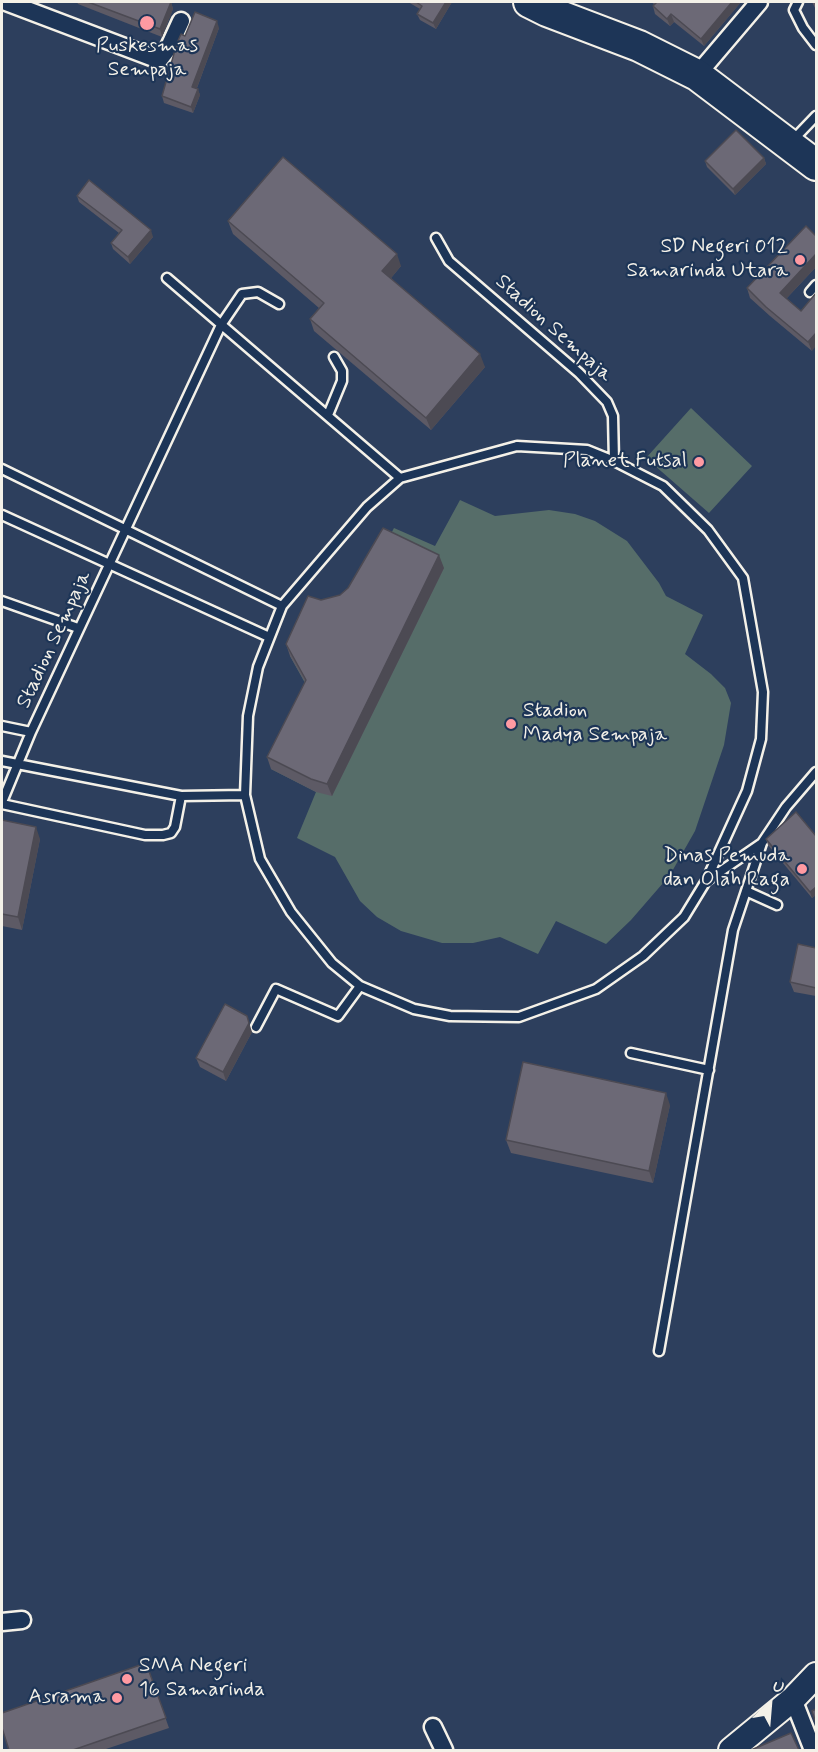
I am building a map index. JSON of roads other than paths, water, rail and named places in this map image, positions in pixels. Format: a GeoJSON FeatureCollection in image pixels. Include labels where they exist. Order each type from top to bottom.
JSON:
{"type":"FeatureCollection","features":[{"type":"Feature","properties":{"kind":"highway"},"geometry":{"type":"LineString","coordinates":[[529,2],[547,12],[639,46],[697,75],[816,165]]}},
{"type":"Feature","properties":{"kind":"street"},"geometry":{"type":"LineString","coordinates":[[6,2],[159,60],[169,47],[181,21]]}},
{"type":"Feature","properties":{"kind":"street"},"geometry":{"type":"LineString","coordinates":[[697,75],[759,2]]}},
{"type":"Feature","properties":{"kind":"street"},"geometry":{"type":"LineString","coordinates":[[2,1622],[22,1620]]}},
{"type":"Feature","properties":{"kind":"street"},"geometry":{"type":"LineString","coordinates":[[731,1750],[793,1699],[816,1675]]}},
{"type":"Feature","properties":{"kind":"street"},"geometry":{"type":"LineString","coordinates":[[793,1699],[813,1750]]}},
{"type":"Feature","properties":{"kind":"street"},"geometry":{"type":"LineString","coordinates":[[433,1726],[444,1750]]}},
{"type":"Feature","properties":{"kind":"lane"},"geometry":{"type":"LineString","coordinates":[[798,2],[794,10],[803,28],[816,45]]}},
{"type":"Feature","properties":{"kind":"lane"},"geometry":{"type":"LineString","coordinates":[[788,144],[816,116]]}},
{"type":"Feature","properties":{"kind":"lane","name":"Stadion Sempaja"},"geometry":{"type":"LineString","coordinates":[[436,238],[448,261],[579,373],[607,402],[613,416],[611,442],[614,461]]}},
{"type":"Feature","properties":{"kind":"lane"},"geometry":{"type":"LineString","coordinates":[[167,278],[400,478]]}},
{"type":"Feature","properties":{"kind":"lane"},"geometry":{"type":"LineString","coordinates":[[810,292],[816,285]]}},
{"type":"Feature","properties":{"kind":"lane","name":"Stadion Sempaja"},"geometry":{"type":"LineString","coordinates":[[2,803],[78,628],[111,563],[221,325],[242,294],[258,292],[279,304]]}},
{"type":"Feature","properties":{"kind":"lane"},"geometry":{"type":"LineString","coordinates":[[328,415],[342,381],[342,371],[334,357]]}},
{"type":"Feature","properties":{"kind":"lane"},"geometry":{"type":"LineString","coordinates":[[517,446],[588,450],[663,486],[708,530],[743,578],[763,692],[761,739],[747,791],[706,881],[684,917],[643,956],[596,989],[519,1017],[461,1017],[414,1009],[360,986],[332,963],[291,912],[260,858],[245,795],[248,716],[258,667],[282,606],[367,507],[400,478],[517,446]]}},
{"type":"Feature","properties":{"kind":"lane"},"geometry":{"type":"LineString","coordinates":[[2,469],[282,606]]}},
{"type":"Feature","properties":{"kind":"lane","name":"Stadion Sempaja"},"geometry":{"type":"LineString","coordinates":[[2,514],[269,637]]}},
{"type":"Feature","properties":{"kind":"lane"},"geometry":{"type":"LineString","coordinates":[[2,601],[78,628]]}},
{"type":"Feature","properties":{"kind":"lane"},"geometry":{"type":"LineString","coordinates":[[2,726],[31,732]]}},
{"type":"Feature","properties":{"kind":"lane"},"geometry":{"type":"LineString","coordinates":[[2,761],[181,796],[245,795]]}},
{"type":"Feature","properties":{"kind":"lane"},"geometry":{"type":"LineString","coordinates":[[658,1351],[733,930],[762,843],[786,807],[816,772]]}},
{"type":"Feature","properties":{"kind":"lane"},"geometry":{"type":"LineString","coordinates":[[2,803],[145,835],[163,835],[171,833],[175,827],[181,796]]}},
{"type":"Feature","properties":{"kind":"lane"},"geometry":{"type":"LineString","coordinates":[[706,881],[762,843]]}},
{"type":"Feature","properties":{"kind":"lane"},"geometry":{"type":"LineString","coordinates":[[746,891],[777,905]]}},
{"type":"Feature","properties":{"kind":"lane"},"geometry":{"type":"LineString","coordinates":[[256,1027],[276,990],[338,1016],[360,986]]}},
{"type":"Feature","properties":{"kind":"lane"},"geometry":{"type":"LineString","coordinates":[[631,1053],[709,1070]]}},
{"type":"Feature","properties":{"kind":"place","name":"Puskesmas Sempaja"},"geometry":{"type":"Point","coordinates":[147,23]}},
{"type":"Feature","properties":{"kind":"place","name":"SD Negeri 012 Samarinda Utara"},"geometry":{"type":"Point","coordinates":[800,260]}},
{"type":"Feature","properties":{"kind":"place","name":"Planet Futsal"},"geometry":{"type":"Point","coordinates":[699,462]}},
{"type":"Feature","properties":{"kind":"place","name":"Stadion Madya Sempaja"},"geometry":{"type":"Point","coordinates":[511,724]}},
{"type":"Feature","properties":{"kind":"place","name":"Dinas Pemuda dan Olah Raga"},"geometry":{"type":"Point","coordinates":[802,869]}},
{"type":"Feature","properties":{"kind":"place","name":"SMA Negeri 16 Samarinda"},"geometry":{"type":"Point","coordinates":[127,1679]}},
{"type":"Feature","properties":{"kind":"place","name":"Asrama"},"geometry":{"type":"Point","coordinates":[117,1698]}}]}
